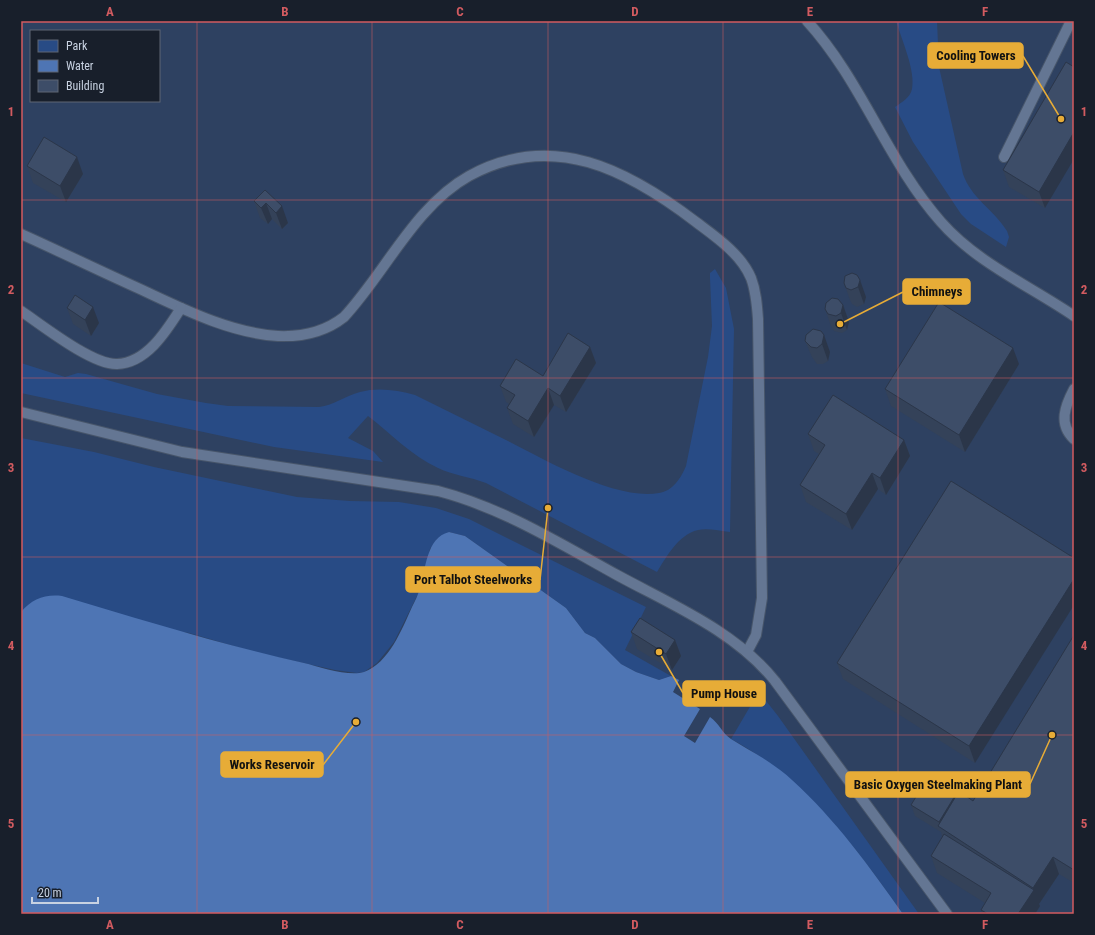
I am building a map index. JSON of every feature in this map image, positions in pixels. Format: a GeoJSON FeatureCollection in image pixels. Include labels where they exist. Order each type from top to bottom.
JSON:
{"type":"FeatureCollection","features":[{"type":"Feature","properties":{"kind":"lane"},"geometry":{"type":"LineString","coordinates":[[807,21],[842,66],[908,178],[941,222],[954,236],[981,257],[1074,316]]}},
{"type":"Feature","properties":{"kind":"lane"},"geometry":{"type":"LineString","coordinates":[[1004,157],[1071,21]]}},
{"type":"Feature","properties":{"kind":"lane"},"geometry":{"type":"LineString","coordinates":[[21,234],[181,308],[221,323],[264,334],[290,336],[325,329],[335,324],[352,308],[416,225],[443,194],[469,176],[488,167],[519,158],[551,156],[589,163],[612,170],[652,190],[702,226],[730,250],[746,268],[754,291],[758,319],[762,598],[756,635],[747,652]]}},
{"type":"Feature","properties":{"kind":"lane"},"geometry":{"type":"LineString","coordinates":[[21,311],[91,356],[108,363],[117,364],[136,358],[154,346],[167,330],[181,308]]}},
{"type":"Feature","properties":{"kind":"lane"},"geometry":{"type":"LineString","coordinates":[[1074,389],[1064,413],[1064,423],[1068,432],[1074,439]]}},
{"type":"Feature","properties":{"kind":"lane"},"geometry":{"type":"LineString","coordinates":[[21,412],[182,452],[239,462],[423,488],[474,501],[517,520],[700,620],[729,638],[747,652],[775,681],[947,914]]}},
{"type":"Feature","properties":{"kind":"shaded area"},"geometry":{"type":"Polygon","coordinates":[[[21,21],[1074,21],[1074,914],[21,914],[21,21]]]}},
{"type":"Feature","properties":{"kind":"green space"},"geometry":{"type":"Polygon","coordinates":[[[896,21],[937,21],[939,67],[963,174],[971,190],[1007,231],[1009,237],[1006,247],[971,224],[961,214],[913,142],[895,107],[909,95],[913,82],[910,64],[896,21]]]}},
{"type":"Feature","properties":{"kind":"green space"},"geometry":{"type":"Polygon","coordinates":[[[715,269],[726,288],[734,329],[730,532],[706,529],[698,530],[685,536],[674,547],[657,572],[486,483],[438,468],[428,463],[410,451],[368,416],[348,438],[373,451],[383,462],[274,447],[21,393],[21,363],[65,377],[78,373],[86,374],[157,394],[228,406],[319,407],[367,390],[381,389],[401,392],[415,395],[582,477],[623,491],[642,494],[659,493],[668,490],[676,483],[686,466],[708,357],[712,326],[710,273],[715,269]]]}},
{"type":"Feature","properties":{"kind":"green space"},"geometry":{"type":"Polygon","coordinates":[[[21,438],[94,452],[154,467],[297,497],[350,501],[399,502],[436,508],[469,519],[646,607],[625,650],[671,676],[659,680],[636,672],[621,664],[595,638],[585,633],[566,608],[465,536],[449,532],[437,539],[430,549],[420,590],[394,642],[377,663],[364,672],[357,673],[335,670],[258,653],[189,633],[26,607],[21,612],[21,438]]]}},
{"type":"Feature","properties":{"kind":"green space"},"geometry":{"type":"Polygon","coordinates":[[[758,693],[778,716],[919,914],[903,914],[847,839],[806,794],[758,755],[731,739],[758,693]]]}},
{"type":"Feature","properties":{"kind":"water"},"geometry":{"type":"Polygon","coordinates":[[[449,532],[465,536],[566,608],[585,633],[595,638],[621,664],[636,672],[659,680],[671,676],[679,680],[673,692],[700,709],[684,736],[695,743],[710,717],[731,739],[778,768],[808,795],[837,827],[865,861],[903,914],[21,914],[21,612],[25,607],[39,598],[62,596],[183,632],[334,671],[351,673],[364,672],[373,668],[381,661],[394,644],[418,593],[431,547],[441,535],[449,532]]]}},
{"type":"Feature","properties":{"kind":"building"},"geometry":{"type":"Polygon","coordinates":[[[1066,62],[1074,67],[1074,132],[1039,192],[1003,170],[1066,62]]]}},
{"type":"Feature","properties":{"kind":"building"},"geometry":{"type":"Polygon","coordinates":[[[44,137],[77,157],[60,186],[27,166],[44,137]]]}},
{"type":"Feature","properties":{"kind":"building"},"geometry":{"type":"Polygon","coordinates":[[[265,190],[282,206],[276,213],[266,203],[261,208],[254,201],[265,190]]]}},
{"type":"Feature","properties":{"kind":"building"},"geometry":{"type":"Polygon","coordinates":[[[852,273],[857,275],[860,280],[858,287],[851,290],[846,288],[844,283],[845,276],[852,273]]]}},
{"type":"Feature","properties":{"kind":"building"},"geometry":{"type":"Polygon","coordinates":[[[75,295],[93,307],[85,320],[67,308],[75,295]]]}},
{"type":"Feature","properties":{"kind":"building"},"geometry":{"type":"Polygon","coordinates":[[[832,298],[838,299],[843,305],[841,313],[836,316],[828,314],[825,309],[826,303],[832,298]]]}},
{"type":"Feature","properties":{"kind":"building"},"geometry":{"type":"Polygon","coordinates":[[[939,302],[1013,348],[959,435],[885,389],[939,302]]]}},
{"type":"Feature","properties":{"kind":"building"},"geometry":{"type":"Polygon","coordinates":[[[813,329],[821,331],[824,335],[822,344],[817,348],[811,347],[805,341],[806,335],[813,329]]]}},
{"type":"Feature","properties":{"kind":"building"},"geometry":{"type":"Polygon","coordinates":[[[568,333],[590,347],[560,396],[548,388],[528,421],[507,408],[515,395],[500,386],[516,359],[543,376],[568,333]]]}},
{"type":"Feature","properties":{"kind":"building"},"geometry":{"type":"Polygon","coordinates":[[[833,395],[904,440],[880,478],[872,473],[846,514],[800,485],[825,445],[808,434],[833,395]]]}},
{"type":"Feature","properties":{"kind":"building"},"geometry":{"type":"Polygon","coordinates":[[[951,481],[1074,558],[1074,579],[969,746],[837,663],[951,481]]]}},
{"type":"Feature","properties":{"kind":"building"},"geometry":{"type":"Polygon","coordinates":[[[640,618],[675,640],[666,654],[631,632],[640,618]]]}},
{"type":"Feature","properties":{"kind":"building"},"geometry":{"type":"Polygon","coordinates":[[[1074,635],[1074,870],[1053,857],[1033,888],[938,826],[959,791],[973,801],[1074,635]]]}},
{"type":"Feature","properties":{"kind":"building"},"geometry":{"type":"Polygon","coordinates":[[[928,777],[956,794],[939,822],[911,805],[928,777]]]}},
{"type":"Feature","properties":{"kind":"building"},"geometry":{"type":"Polygon","coordinates":[[[944,834],[1034,890],[1018,914],[988,914],[981,910],[991,893],[931,856],[944,834]]]}},
{"type":"Feature","properties":{"kind":"place","name":"Cooling Towers"},"geometry":{"type":"Point","coordinates":[1061,119]}},
{"type":"Feature","properties":{"kind":"place","name":"Chimneys"},"geometry":{"type":"Point","coordinates":[840,324]}},
{"type":"Feature","properties":{"kind":"place","name":"Port Talbot Steelworks"},"geometry":{"type":"Point","coordinates":[548,508]}},
{"type":"Feature","properties":{"kind":"place","name":"Pump House"},"geometry":{"type":"Point","coordinates":[659,652]}},
{"type":"Feature","properties":{"kind":"place","name":"Works Reservoir"},"geometry":{"type":"Point","coordinates":[356,722]}},
{"type":"Feature","properties":{"kind":"place","name":"Basic Oxygen Steelmaking Plant"},"geometry":{"type":"Point","coordinates":[1052,735]}}]}
